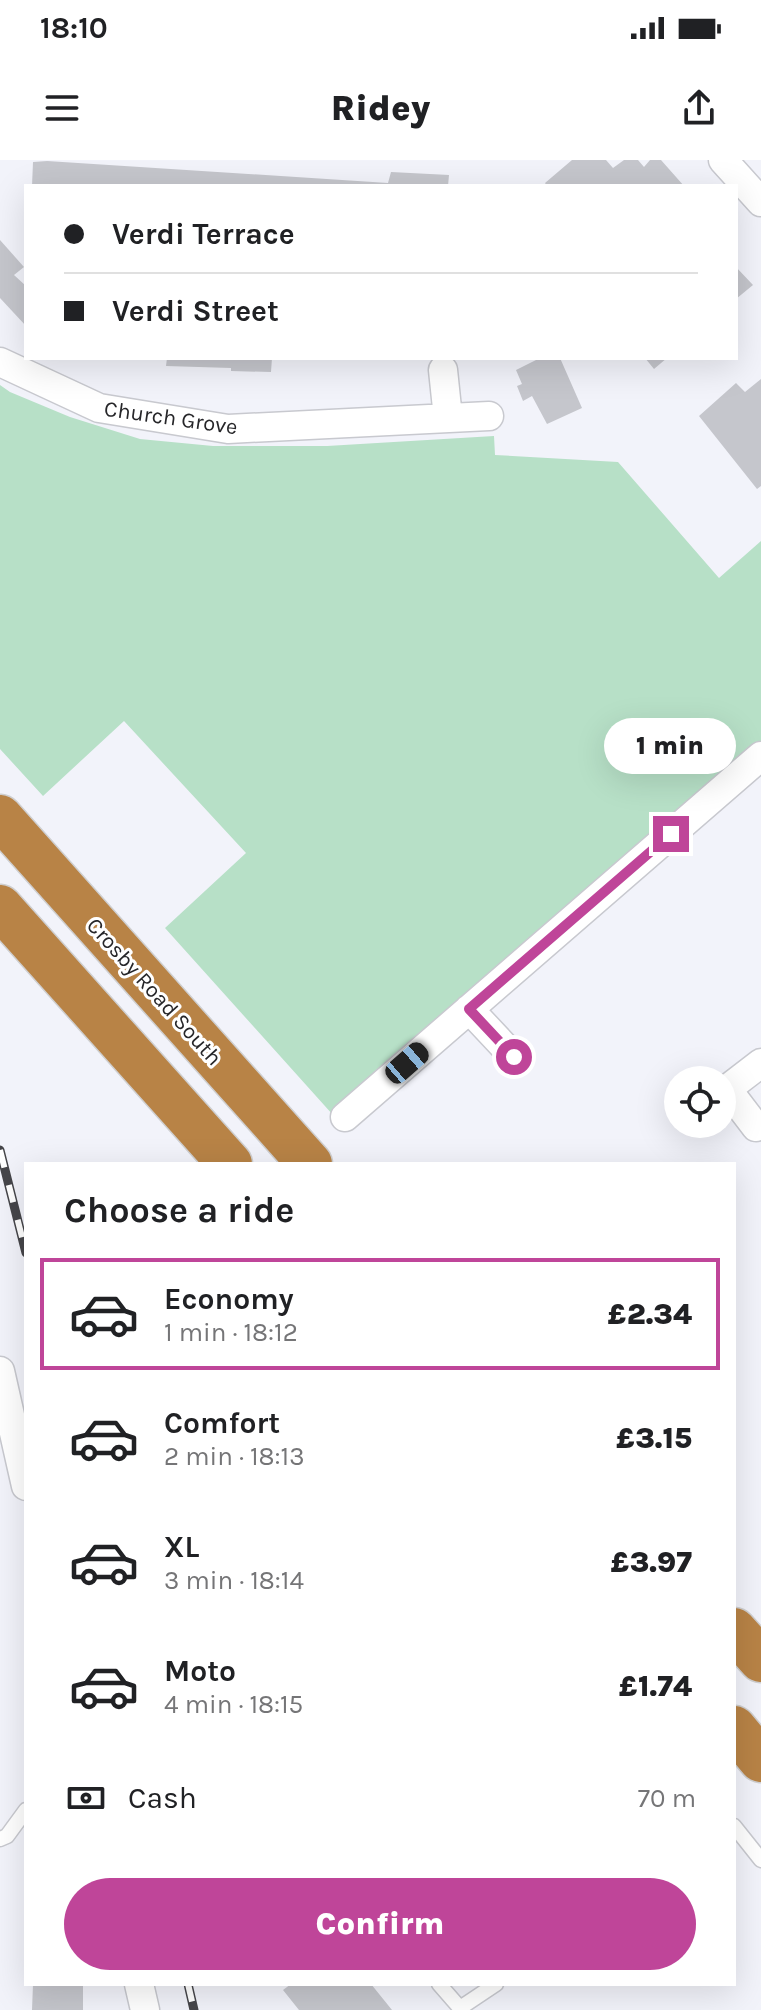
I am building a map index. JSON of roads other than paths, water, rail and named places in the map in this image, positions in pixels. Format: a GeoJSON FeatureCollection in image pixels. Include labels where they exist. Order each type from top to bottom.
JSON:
{"type":"FeatureCollection","features":[{"type":"Feature","properties":{"kind":"highway","name":"Crosby Road South"},"geometry":{"type":"LineString","coordinates":[[0,817],[308,1162]]}},
{"type":"Feature","properties":{"kind":"highway"},"geometry":{"type":"LineString","coordinates":[[0,907],[228,1162]]}},
{"type":"Feature","properties":{"kind":"highway"},"geometry":{"type":"LineString","coordinates":[[736,1632],[761,1660]]}},
{"type":"Feature","properties":{"kind":"highway"},"geometry":{"type":"LineString","coordinates":[[736,1730],[761,1760]]}},
{"type":"Feature","properties":{"kind":"street"},"geometry":{"type":"LineString","coordinates":[[723,160],[761,202]]}},
{"type":"Feature","properties":{"kind":"street","name":"Church Grove"},"geometry":{"type":"LineString","coordinates":[[0,362],[99,408],[228,429],[489,416]]}},
{"type":"Feature","properties":{"kind":"street"},"geometry":{"type":"LineString","coordinates":[[443,370],[448,418]]}},
{"type":"Feature","properties":{"kind":"street"},"geometry":{"type":"LineString","coordinates":[[345,1117],[761,756]]}},
{"type":"Feature","properties":{"kind":"street"},"geometry":{"type":"LineString","coordinates":[[469,1009],[514,1057]]}},
{"type":"Feature","properties":{"kind":"street"},"geometry":{"type":"LineString","coordinates":[[736,1082],[761,1063]]}},
{"type":"Feature","properties":{"kind":"street"},"geometry":{"type":"LineString","coordinates":[[736,1104],[756,1127]]}},
{"type":"Feature","properties":{"kind":"street"},"geometry":{"type":"LineString","coordinates":[[0,1371],[24,1477]]}},
{"type":"Feature","properties":{"kind":"street"},"geometry":{"type":"LineString","coordinates":[[139,1986],[145,2010]]}},
{"type":"Feature","properties":{"kind":"lane"},"geometry":{"type":"LineString","coordinates":[[4,1838],[24,1813]]}},
{"type":"Feature","properties":{"kind":"lane"},"geometry":{"type":"LineString","coordinates":[[736,1829],[761,1860]]}},
{"type":"Feature","properties":{"kind":"lane"},"geometry":{"type":"LineString","coordinates":[[4,1838],[24,1833]]}},
{"type":"Feature","properties":{"kind":"lane"},"geometry":{"type":"LineString","coordinates":[[441,1986],[461,2009],[493,1986]]}},
{"type":"Feature","properties":{"kind":"railway"},"geometry":{"type":"LineString","coordinates":[[0,1150],[24,1245]]}},
{"type":"Feature","properties":{"kind":"railway"},"geometry":{"type":"LineString","coordinates":[[188,1986],[194,2010]]}}]}
